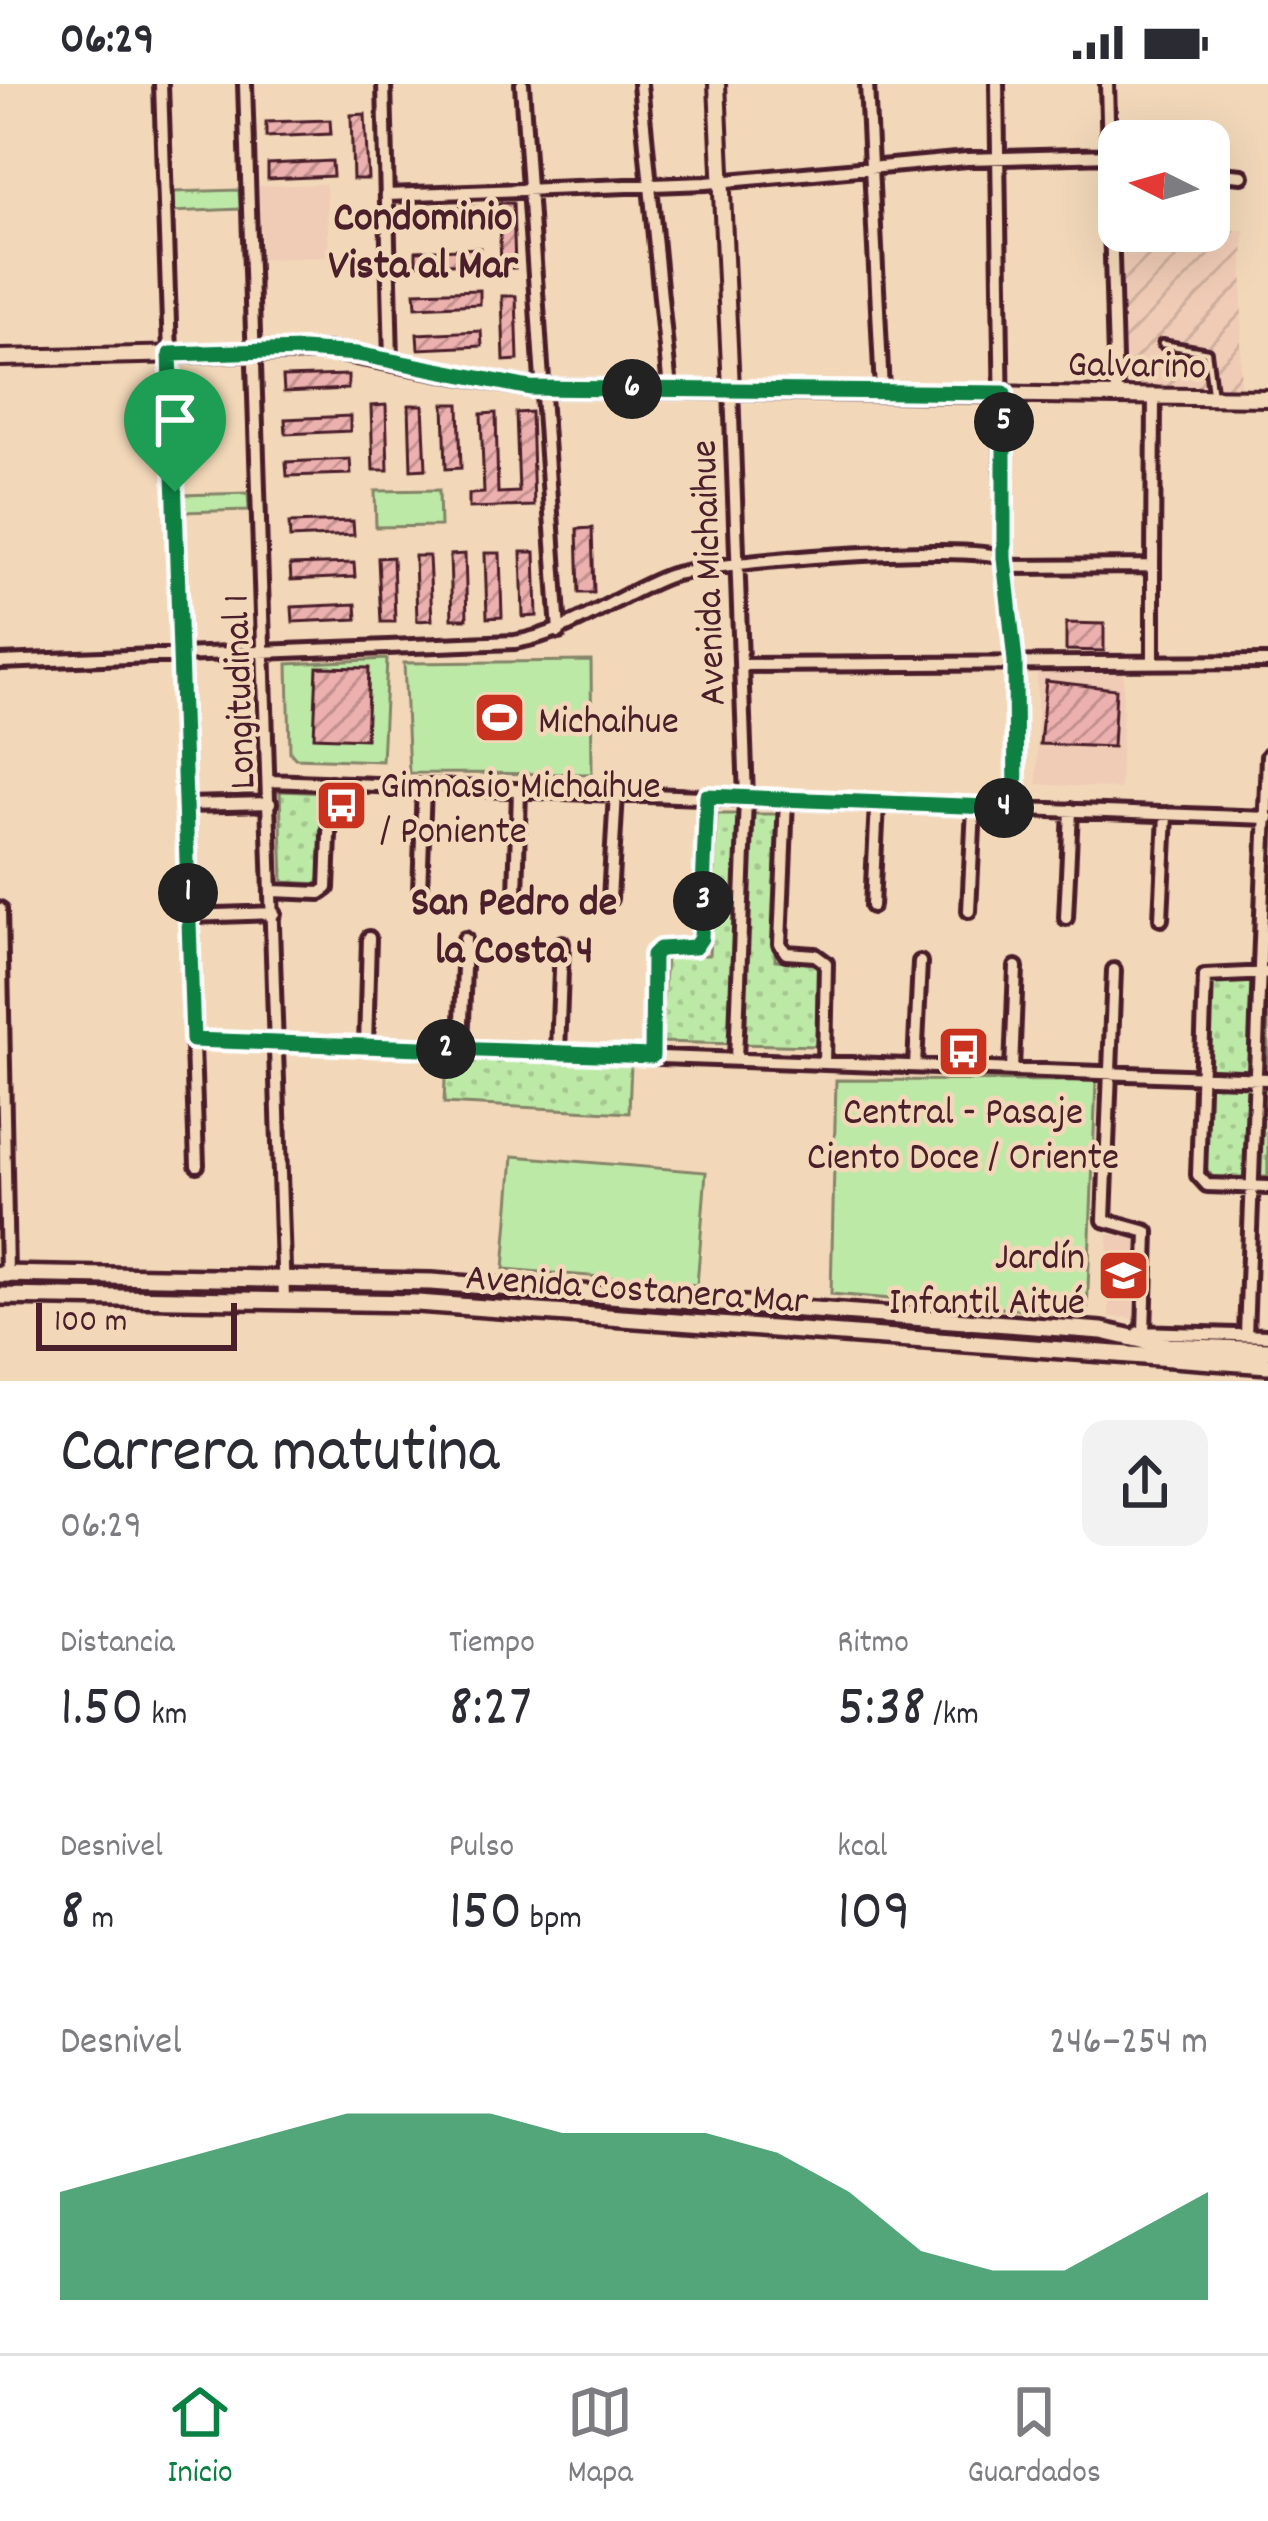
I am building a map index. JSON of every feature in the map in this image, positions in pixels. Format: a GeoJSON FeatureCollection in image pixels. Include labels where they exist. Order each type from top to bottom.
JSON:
{"type":"FeatureCollection","features":[{"type":"Feature","properties":{"kind":"main road","name":"Avenida Costanera Mar"},"geometry":{"type":"LineString","coordinates":[[3,1274],[284,1277],[1102,1331],[1168,1346],[1268,1350]]}},
{"type":"Feature","properties":{"kind":"main road","name":"Avenida Costanera Mar"},"geometry":{"type":"LineString","coordinates":[[0,1296],[284,1299],[1268,1365]]}},
{"type":"Feature","properties":{"kind":"main road"},"geometry":{"type":"LineString","coordinates":[[731,1326],[733,1304]]}},
{"type":"Feature","properties":{"kind":"street"},"geometry":{"type":"LineString","coordinates":[[161,84],[197,1165]]}},
{"type":"Feature","properties":{"kind":"street","name":"Longitudinal 1"},"geometry":{"type":"LineString","coordinates":[[244,84],[284,1299]]}},
{"type":"Feature","properties":{"kind":"street"},"geometry":{"type":"LineString","coordinates":[[384,84],[391,361]]}},
{"type":"Feature","properties":{"kind":"street"},"geometry":{"type":"LineString","coordinates":[[522,84],[559,632]]}},
{"type":"Feature","properties":{"kind":"street"},"geometry":{"type":"LineString","coordinates":[[640,84],[670,389]]}},
{"type":"Feature","properties":{"kind":"street","name":"Avenida Michaihue"},"geometry":{"type":"LineString","coordinates":[[717,84],[746,798],[736,1059]]}},
{"type":"Feature","properties":{"kind":"street"},"geometry":{"type":"LineString","coordinates":[[867,84],[882,391]]}},
{"type":"Feature","properties":{"kind":"street"},"geometry":{"type":"LineString","coordinates":[[997,84],[1016,808]]}},
{"type":"Feature","properties":{"kind":"street"},"geometry":{"type":"LineString","coordinates":[[1107,84],[1109,120]]}},
{"type":"Feature","properties":{"kind":"street"},"geometry":{"type":"LineString","coordinates":[[387,195],[649,186],[998,157],[1098,161]]}},
{"type":"Feature","properties":{"kind":"street"},"geometry":{"type":"LineString","coordinates":[[1230,175],[1242,176]]}},
{"type":"Feature","properties":{"kind":"street"},"geometry":{"type":"LineString","coordinates":[[1114,252],[1116,394]]}},
{"type":"Feature","properties":{"kind":"street","name":"Galvarino"},"geometry":{"type":"LineString","coordinates":[[0,358],[328,350],[545,389],[1268,398]]}},
{"type":"Feature","properties":{"kind":"street"},"geometry":{"type":"LineString","coordinates":[[1153,663],[1154,395]]}},
{"type":"Feature","properties":{"kind":"street"},"geometry":{"type":"LineString","coordinates":[[0,662],[515,642],[559,632],[670,575],[737,565],[915,554],[1006,563],[1153,566]]}},
{"type":"Feature","properties":{"kind":"street"},"geometry":{"type":"LineString","coordinates":[[741,664],[1268,662]]}},
{"type":"Feature","properties":{"kind":"street"},"geometry":{"type":"LineString","coordinates":[[1246,1335],[1262,1079],[1268,756]]}},
{"type":"Feature","properties":{"kind":"street"},"geometry":{"type":"LineString","coordinates":[[269,781],[1267,818]]}},
{"type":"Feature","properties":{"kind":"street"},"geometry":{"type":"LineString","coordinates":[[273,891],[320,893],[327,887],[331,783]]}},
{"type":"Feature","properties":{"kind":"street"},"geometry":{"type":"LineString","coordinates":[[420,890],[424,787]]}},
{"type":"Feature","properties":{"kind":"street"},"geometry":{"type":"LineString","coordinates":[[516,895],[519,790]]}},
{"type":"Feature","properties":{"kind":"street"},"geometry":{"type":"LineString","coordinates":[[610,898],[616,793]]}},
{"type":"Feature","properties":{"kind":"street"},"geometry":{"type":"LineString","coordinates":[[652,1056],[653,955],[660,949],[695,947],[701,938],[707,796]]}},
{"type":"Feature","properties":{"kind":"street"},"geometry":{"type":"LineString","coordinates":[[786,800],[780,944],[786,953],[815,955],[826,963],[824,1063]]}},
{"type":"Feature","properties":{"kind":"street"},"geometry":{"type":"LineString","coordinates":[[185,805],[270,803]]}},
{"type":"Feature","properties":{"kind":"street"},"geometry":{"type":"LineString","coordinates":[[872,906],[878,803]]}},
{"type":"Feature","properties":{"kind":"street"},"geometry":{"type":"LineString","coordinates":[[969,911],[974,807]]}},
{"type":"Feature","properties":{"kind":"street"},"geometry":{"type":"LineString","coordinates":[[1066,918],[1071,811]]}},
{"type":"Feature","properties":{"kind":"street"},"geometry":{"type":"LineString","coordinates":[[1161,919],[1166,814]]}},
{"type":"Feature","properties":{"kind":"street"},"geometry":{"type":"LineString","coordinates":[[0,909],[3,1274]]}},
{"type":"Feature","properties":{"kind":"street"},"geometry":{"type":"LineString","coordinates":[[189,916],[274,913]]}},
{"type":"Feature","properties":{"kind":"street"},"geometry":{"type":"LineString","coordinates":[[366,1046],[369,938]]}},
{"type":"Feature","properties":{"kind":"street"},"geometry":{"type":"LineString","coordinates":[[461,1049],[465,939]]}},
{"type":"Feature","properties":{"kind":"street"},"geometry":{"type":"LineString","coordinates":[[557,1053],[562,944]]}},
{"type":"Feature","properties":{"kind":"street"},"geometry":{"type":"LineString","coordinates":[[915,1066],[920,962]]}},
{"type":"Feature","properties":{"kind":"street"},"geometry":{"type":"LineString","coordinates":[[1012,1070],[1016,967]]}},
{"type":"Feature","properties":{"kind":"street"},"geometry":{"type":"LineString","coordinates":[[1114,970],[1103,1220],[1147,1232],[1144,1332]]}},
{"type":"Feature","properties":{"kind":"street"},"geometry":{"type":"LineString","coordinates":[[1264,973],[1204,976],[1198,1178],[1207,1185],[1268,1187]]}},
{"type":"Feature","properties":{"kind":"street"},"geometry":{"type":"LineString","coordinates":[[193,1040],[1262,1079]]}},
{"type":"Feature","properties":{"kind":"street","name":"Avenida Costanera Mar"},"geometry":{"type":"LineString","coordinates":[[1102,1331],[1268,1336]]}},
{"type":"Feature","properties":{"kind":"lane"},"geometry":{"type":"LineString","coordinates":[[1162,344],[1207,352],[1212,397]]}},
{"type":"Feature","properties":{"kind":"shaded area"},"geometry":{"type":"Polygon","coordinates":[[[326,184],[329,257],[262,259],[259,186],[326,184]]]}},
{"type":"Feature","properties":{"kind":"shaded area"},"geometry":{"type":"Polygon","coordinates":[[[1230,230],[1244,230],[1240,388],[1137,386],[1125,380],[1122,252],[1230,252],[1230,230]]]}},
{"type":"Feature","properties":{"kind":"shaded area"},"geometry":{"type":"Polygon","coordinates":[[[1124,673],[1120,789],[1037,784],[1037,674],[1124,673]]]}},
{"type":"Feature","properties":{"kind":"shaded area","name":"Jardín Infantil Aitué"},"geometry":{"type":"Polygon","coordinates":[[[1108,1235],[1142,1235],[1139,1318],[1109,1317],[1108,1235]]]}},
{"type":"Feature","properties":{"kind":"green space"},"geometry":{"type":"Polygon","coordinates":[[[239,190],[240,209],[172,212],[172,192],[239,190]]]}},
{"type":"Feature","properties":{"kind":"green space"},"geometry":{"type":"Polygon","coordinates":[[[439,490],[440,526],[376,527],[375,491],[439,490]]]}},
{"type":"Feature","properties":{"kind":"green space"},"geometry":{"type":"Polygon","coordinates":[[[248,493],[249,510],[182,512],[181,495],[248,493]]]}},
{"type":"Feature","properties":{"kind":"green space"},"geometry":{"type":"Polygon","coordinates":[[[387,659],[382,761],[295,758],[290,752],[288,664],[387,659]]]}},
{"type":"Feature","properties":{"kind":"green space","name":"Michaihue"},"geometry":{"type":"Polygon","coordinates":[[[591,661],[592,774],[409,773],[404,663],[591,661]]]}},
{"type":"Feature","properties":{"kind":"green space"},"geometry":{"type":"Polygon","coordinates":[[[280,791],[326,793],[321,884],[283,882],[280,791]]]}},
{"type":"Feature","properties":{"kind":"green space"},"geometry":{"type":"Polygon","coordinates":[[[717,814],[779,814],[775,960],[818,964],[816,1046],[660,1042],[666,955],[709,955],[717,814]]]}},
{"type":"Feature","properties":{"kind":"green space"},"geometry":{"type":"Polygon","coordinates":[[[1213,979],[1268,980],[1268,1177],[1213,1177],[1205,1168],[1207,986],[1213,979]]]}},
{"type":"Feature","properties":{"kind":"green space"},"geometry":{"type":"Polygon","coordinates":[[[446,1057],[631,1063],[629,1113],[444,1103],[446,1057]]]}},
{"type":"Feature","properties":{"kind":"green space"},"geometry":{"type":"Polygon","coordinates":[[[836,1080],[1096,1081],[1087,1315],[831,1294],[836,1080]]]}},
{"type":"Feature","properties":{"kind":"green space"},"geometry":{"type":"Polygon","coordinates":[[[513,1156],[706,1172],[697,1285],[504,1269],[513,1156]]]}},
{"type":"Feature","properties":{"kind":"building"},"geometry":{"type":"Polygon","coordinates":[[[365,114],[368,179],[353,179],[351,115],[365,114]]]}},
{"type":"Feature","properties":{"kind":"building"},"geometry":{"type":"Polygon","coordinates":[[[330,120],[331,134],[266,137],[266,122],[330,120]]]}},
{"type":"Feature","properties":{"kind":"building"},"geometry":{"type":"Polygon","coordinates":[[[332,161],[333,176],[268,179],[268,164],[332,161]]]}},
{"type":"Feature","properties":{"kind":"building"},"geometry":{"type":"Polygon","coordinates":[[[499,203],[513,203],[515,268],[501,268],[499,203]]]}},
{"type":"Feature","properties":{"kind":"building"},"geometry":{"type":"Polygon","coordinates":[[[478,207],[478,221],[414,224],[414,209],[478,207]]]}},
{"type":"Feature","properties":{"kind":"building"},"geometry":{"type":"Polygon","coordinates":[[[480,248],[481,263],[416,265],[416,251],[480,248]]]}},
{"type":"Feature","properties":{"kind":"building"},"geometry":{"type":"Polygon","coordinates":[[[480,290],[480,304],[416,307],[415,292],[480,290]]]}},
{"type":"Feature","properties":{"kind":"building"},"geometry":{"type":"Polygon","coordinates":[[[502,296],[516,296],[518,360],[504,361],[502,296]]]}},
{"type":"Feature","properties":{"kind":"building"},"geometry":{"type":"Polygon","coordinates":[[[481,331],[482,346],[418,349],[417,334],[481,331]]]}},
{"type":"Feature","properties":{"kind":"building"},"geometry":{"type":"Polygon","coordinates":[[[348,375],[348,389],[284,392],[283,377],[348,375]]]}},
{"type":"Feature","properties":{"kind":"building"},"geometry":{"type":"Polygon","coordinates":[[[444,404],[459,404],[461,468],[446,469],[444,404]]]}},
{"type":"Feature","properties":{"kind":"building"},"geometry":{"type":"Polygon","coordinates":[[[386,405],[388,470],[373,470],[371,406],[386,405]]]}},
{"type":"Feature","properties":{"kind":"building"},"geometry":{"type":"Polygon","coordinates":[[[409,405],[423,405],[426,469],[411,470],[409,405]]]}},
{"type":"Feature","properties":{"kind":"building"},"geometry":{"type":"Polygon","coordinates":[[[531,412],[534,506],[469,508],[469,494],[484,493],[481,414],[496,413],[498,493],[519,492],[516,413],[531,412]]]}},
{"type":"Feature","properties":{"kind":"building"},"geometry":{"type":"Polygon","coordinates":[[[350,416],[350,431],[286,434],[285,419],[350,416]]]}},
{"type":"Feature","properties":{"kind":"building"},"geometry":{"type":"Polygon","coordinates":[[[350,459],[351,474],[287,476],[286,462],[350,459]]]}},
{"type":"Feature","properties":{"kind":"building"},"geometry":{"type":"Polygon","coordinates":[[[353,521],[354,535],[290,538],[289,523],[353,521]]]}},
{"type":"Feature","properties":{"kind":"building"},"geometry":{"type":"Polygon","coordinates":[[[592,528],[594,593],[579,593],[577,529],[592,528]]]}},
{"type":"Feature","properties":{"kind":"building"},"geometry":{"type":"Polygon","coordinates":[[[521,552],[535,552],[537,616],[523,617],[521,552]]]}},
{"type":"Feature","properties":{"kind":"building"},"geometry":{"type":"Polygon","coordinates":[[[485,553],[500,553],[502,617],[487,618],[485,553]]]}},
{"type":"Feature","properties":{"kind":"building"},"geometry":{"type":"Polygon","coordinates":[[[465,554],[467,619],[452,619],[450,555],[465,554]]]}},
{"type":"Feature","properties":{"kind":"building"},"geometry":{"type":"Polygon","coordinates":[[[415,556],[429,556],[432,620],[417,621],[415,556]]]}},
{"type":"Feature","properties":{"kind":"building"},"geometry":{"type":"Polygon","coordinates":[[[393,557],[395,622],[381,622],[378,558],[393,557]]]}},
{"type":"Feature","properties":{"kind":"building"},"geometry":{"type":"Polygon","coordinates":[[[354,563],[355,577],[291,580],[290,565],[354,563]]]}},
{"type":"Feature","properties":{"kind":"building"},"geometry":{"type":"Polygon","coordinates":[[[356,604],[357,619],[293,622],[292,607],[356,604]]]}},
{"type":"Feature","properties":{"kind":"building"},"geometry":{"type":"Polygon","coordinates":[[[1066,623],[1104,624],[1104,651],[1066,650],[1066,623]]]}},
{"type":"Feature","properties":{"kind":"building"},"geometry":{"type":"Polygon","coordinates":[[[317,667],[369,668],[366,739],[314,737],[317,667]]]}},
{"type":"Feature","properties":{"kind":"building"},"geometry":{"type":"Polygon","coordinates":[[[1046,681],[1116,689],[1113,747],[1040,744],[1046,681]]]}},
{"type":"Feature","properties":{"kind":"place","name":"Michaihue"},"geometry":{"type":"Point","coordinates":[499,718]}},
{"type":"Feature","properties":{"kind":"place","name":"Gimnasio Michaihue / Poniente"},"geometry":{"type":"Point","coordinates":[341,805]}},
{"type":"Feature","properties":{"kind":"place","name":"Central - Pasaje Ciento Doce / Oriente"},"geometry":{"type":"Point","coordinates":[963,1052]}},
{"type":"Feature","properties":{"kind":"place","name":"Jardín Infantil Aitué"},"geometry":{"type":"Point","coordinates":[1124,1276]}},
{"type":"Feature","properties":{"kind":"district","name":"Condominio Vista al Mar"},"geometry":{"type":"Point","coordinates":[423,238]}},
{"type":"Feature","properties":{"kind":"district","name":"San Pedro de la Costa 4"},"geometry":{"type":"Point","coordinates":[514,923]}},
{"type":"Feature","properties":{"kind":"route"},"geometry":{"type":"LineString","coordinates":[[342,352],[530,388],[1004,393],[1004,558],[1015,661],[1016,808],[707,796],[701,938],[695,947],[660,949],[653,955],[652,1056],[193,1040],[175,492],[170,354],[342,352]]}}]}
